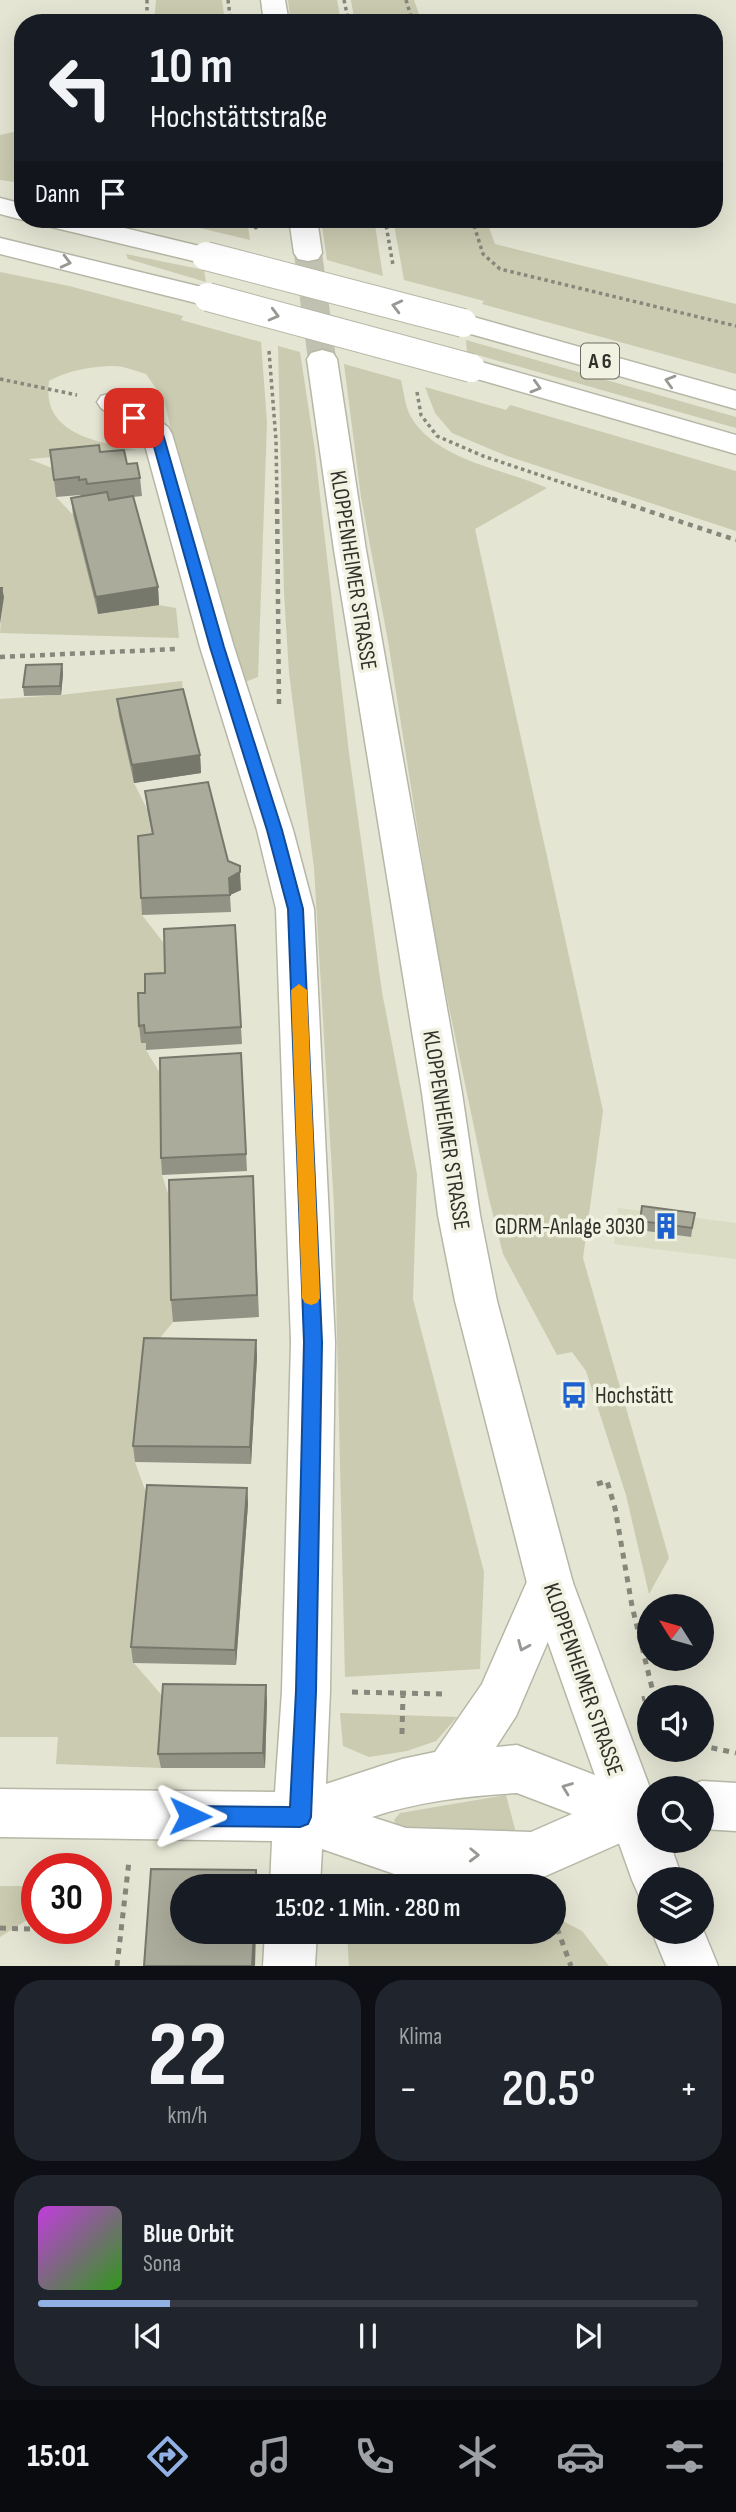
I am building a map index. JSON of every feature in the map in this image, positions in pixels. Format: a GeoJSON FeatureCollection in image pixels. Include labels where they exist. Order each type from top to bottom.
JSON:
{"type":"FeatureCollection","features":[{"type":"Feature","properties":{"kind":"main road","name":"A 6"},"geometry":{"type":"LineString","coordinates":[[90,228],[463,323],[736,400]]}},
{"type":"Feature","properties":{"kind":"main road"},"geometry":{"type":"LineString","coordinates":[[304,228],[307,253]]}},
{"type":"Feature","properties":{"kind":"main road","name":"A 6"},"geometry":{"type":"LineString","coordinates":[[0,246],[471,368],[736,444]]}},
{"type":"Feature","properties":{"kind":"main road","name":"KLOPPENHEIMER STRASSE"},"geometry":{"type":"LineString","coordinates":[[323,359],[350,550],[442,1093],[459,1215],[476,1301],[550,1583],[593,1709],[637,1805]]}},
{"type":"Feature","properties":{"kind":"main road"},"geometry":{"type":"LineString","coordinates":[[112,402],[157,434],[217,647],[275,830],[295,909],[313,1342],[306,1691],[296,1874]]}},
{"type":"Feature","properties":{"kind":"main road"},"geometry":{"type":"LineString","coordinates":[[450,1773],[499,1700],[550,1583]]}},
{"type":"Feature","properties":{"kind":"main road"},"geometry":{"type":"LineString","coordinates":[[300,1817],[402,1783],[450,1773],[517,1769],[637,1811]]}},
{"type":"Feature","properties":{"kind":"main road"},"geometry":{"type":"LineString","coordinates":[[714,1806],[736,1807]]}},
{"type":"Feature","properties":{"kind":"main road"},"geometry":{"type":"LineString","coordinates":[[0,1812],[300,1817],[406,1853],[531,1857],[637,1813]]}},
{"type":"Feature","properties":{"kind":"main road"},"geometry":{"type":"LineString","coordinates":[[289,1966],[290,1944]]}},
{"type":"Feature","properties":{"kind":"main road"},"geometry":{"type":"LineString","coordinates":[[683,1944],[692,1966]]}},
{"type":"Feature","properties":{"kind":"path"},"geometry":{"type":"LineString","coordinates":[[387,228],[395,276]]}},
{"type":"Feature","properties":{"kind":"path"},"geometry":{"type":"LineString","coordinates":[[475,228],[482,254],[500,269],[736,326]]}},
{"type":"Feature","properties":{"kind":"path"},"geometry":{"type":"LineString","coordinates":[[244,733],[281,702],[276,440],[268,343]]}},
{"type":"Feature","properties":{"kind":"path"},"geometry":{"type":"LineString","coordinates":[[0,379],[112,402]]}},
{"type":"Feature","properties":{"kind":"path"},"geometry":{"type":"LineString","coordinates":[[416,388],[421,415],[437,436],[483,456],[736,540]]}},
{"type":"Feature","properties":{"kind":"path"},"geometry":{"type":"LineString","coordinates":[[0,657],[217,647]]}},
{"type":"Feature","properties":{"kind":"path"},"geometry":{"type":"LineString","coordinates":[[597,1484],[607,1481],[615,1508],[632,1606],[652,1685]]}},
{"type":"Feature","properties":{"kind":"path"},"geometry":{"type":"LineString","coordinates":[[593,1709],[637,1700]]}},
{"type":"Feature","properties":{"kind":"path"},"geometry":{"type":"LineString","coordinates":[[714,1748],[736,1753]]}},
{"type":"Feature","properties":{"kind":"path"},"geometry":{"type":"LineString","coordinates":[[117,1966],[135,1815]]}},
{"type":"Feature","properties":{"kind":"path"},"geometry":{"type":"LineString","coordinates":[[0,1928],[21,1929]]}},
{"type":"Feature","properties":{"kind":"path"},"geometry":{"type":"LineString","coordinates":[[563,1944],[571,1966]]}},
{"type":"Feature","properties":{"kind":"shaded area"},"geometry":{"type":"Polygon","coordinates":[[[156,0],[222,0],[224,14],[155,14],[156,0]]]}},
{"type":"Feature","properties":{"kind":"shaded area"},"geometry":{"type":"Polygon","coordinates":[[[288,0],[337,0],[339,14],[290,14],[288,0]]]}},
{"type":"Feature","properties":{"kind":"shaded area"},"geometry":{"type":"Polygon","coordinates":[[[351,0],[414,0],[419,14],[353,14],[351,0]]]}},
{"type":"Feature","properties":{"kind":"shaded area"},"geometry":{"type":"Polygon","coordinates":[[[14,132],[14,182],[0,180],[0,135],[14,132]]]}},
{"type":"Feature","properties":{"kind":"shaded area"},"geometry":{"type":"Polygon","coordinates":[[[200,228],[248,228],[250,240],[200,228]]]}},
{"type":"Feature","properties":{"kind":"shaded area"},"geometry":{"type":"Polygon","coordinates":[[[322,228],[375,228],[383,276],[327,260],[322,228]]]}},
{"type":"Feature","properties":{"kind":"shaded area"},"geometry":{"type":"Polygon","coordinates":[[[395,228],[489,228],[495,244],[736,304],[736,374],[482,304],[484,301],[404,280],[395,228]]]}},
{"type":"Feature","properties":{"kind":"shaded area"},"geometry":{"type":"Polygon","coordinates":[[[126,254],[204,270],[206,282],[128,259],[126,254]]]}},
{"type":"Feature","properties":{"kind":"shaded area"},"geometry":{"type":"Polygon","coordinates":[[[0,272],[69,286],[183,316],[181,320],[261,342],[267,423],[258,677],[242,683],[164,400],[146,374],[121,367],[88,368],[56,377],[49,381],[49,399],[54,413],[63,424],[75,432],[89,439],[137,450],[29,459],[52,468],[56,497],[73,515],[98,614],[159,605],[176,608],[179,638],[0,633],[3,598],[0,597],[0,272]]]}},
{"type":"Feature","properties":{"kind":"shaded area"},"geometry":{"type":"Polygon","coordinates":[[[466,340],[736,417],[736,428],[467,352],[466,340]]]}},
{"type":"Feature","properties":{"kind":"shaded area"},"geometry":{"type":"Polygon","coordinates":[[[278,346],[300,352],[315,451],[349,753],[382,992],[417,1174],[413,1299],[484,1572],[480,1669],[345,1677],[334,1206],[314,868],[289,673],[284,593],[278,346]]]}},
{"type":"Feature","properties":{"kind":"shaded area"},"geometry":{"type":"Polygon","coordinates":[[[344,364],[401,380],[411,417],[437,444],[473,462],[547,488],[475,529],[603,1111],[583,1258],[669,1558],[649,1594],[626,1495],[586,1371],[572,1352],[557,1355],[503,1254],[435,940],[388,641],[361,497],[344,364]]]}},
{"type":"Feature","properties":{"kind":"shaded area"},"geometry":{"type":"Polygon","coordinates":[[[425,387],[506,410],[510,405],[736,471],[736,531],[507,456],[452,433],[435,413],[425,387]]]}},
{"type":"Feature","properties":{"kind":"shaded area"},"geometry":{"type":"Polygon","coordinates":[[[182,681],[184,707],[134,783],[147,809],[155,852],[142,915],[166,946],[167,990],[142,1043],[146,1043],[146,1050],[161,1075],[162,1175],[171,1203],[173,1322],[146,1355],[135,1462],[149,1501],[133,1662],[165,1699],[161,1768],[56,1764],[58,1737],[0,1737],[0,699],[182,681]]]}},
{"type":"Feature","properties":{"kind":"shaded area","name":"GDRM-Anlage 3030"},"geometry":{"type":"Polygon","coordinates":[[[618,1208],[736,1223],[736,1259],[614,1244],[618,1208]]]}},
{"type":"Feature","properties":{"kind":"shaded area"},"geometry":{"type":"Polygon","coordinates":[[[340,1713],[457,1717],[436,1741],[407,1751],[369,1757],[343,1746],[340,1713]]]}},
{"type":"Feature","properties":{"kind":"shaded area"},"geometry":{"type":"Polygon","coordinates":[[[506,1795],[516,1833],[406,1831],[396,1826],[394,1820],[400,1813],[506,1795]]]}},
{"type":"Feature","properties":{"kind":"shaded area"},"geometry":{"type":"Polygon","coordinates":[[[0,1886],[21,1886],[21,1924],[0,1937],[0,1886]]]}},
{"type":"Feature","properties":{"kind":"shaded area"},"geometry":{"type":"Polygon","coordinates":[[[566,1923],[582,1931],[609,1966],[349,1966],[348,1944],[566,1944],[566,1923]]]}},
{"type":"Feature","properties":{"kind":"building"},"geometry":{"type":"Polygon","coordinates":[[[99,445],[100,452],[124,450],[127,464],[137,463],[140,478],[87,484],[86,479],[79,480],[79,477],[54,480],[50,450],[99,445]]]}},
{"type":"Feature","properties":{"kind":"building"},"geometry":{"type":"Polygon","coordinates":[[[107,492],[109,500],[133,496],[158,587],[96,597],[71,498],[107,492]]]}},
{"type":"Feature","properties":{"kind":"building"},"geometry":{"type":"Polygon","coordinates":[[[62,664],[60,686],[23,687],[26,665],[62,664]]]}},
{"type":"Feature","properties":{"kind":"building"},"geometry":{"type":"Polygon","coordinates":[[[183,689],[200,755],[132,765],[117,699],[183,689]]]}},
{"type":"Feature","properties":{"kind":"building"},"geometry":{"type":"Polygon","coordinates":[[[208,782],[228,861],[240,866],[240,872],[229,878],[230,895],[141,898],[138,836],[153,834],[145,791],[208,782]]]}},
{"type":"Feature","properties":{"kind":"building"},"geometry":{"type":"Polygon","coordinates":[[[235,925],[241,1027],[145,1033],[144,1025],[139,1026],[138,993],[145,993],[145,974],[165,973],[164,929],[235,925]]]}},
{"type":"Feature","properties":{"kind":"building"},"geometry":{"type":"Polygon","coordinates":[[[241,1053],[246,1154],[161,1158],[160,1058],[241,1053]]]}},
{"type":"Feature","properties":{"kind":"building"},"geometry":{"type":"Polygon","coordinates":[[[253,1176],[257,1295],[171,1300],[169,1180],[253,1176]]]}},
{"type":"Feature","properties":{"kind":"building"},"geometry":{"type":"Polygon","coordinates":[[[642,1206],[695,1213],[692,1228],[640,1221],[642,1206]]]}},
{"type":"Feature","properties":{"kind":"building"},"geometry":{"type":"Polygon","coordinates":[[[144,1338],[256,1340],[250,1447],[133,1446],[144,1338]]]}},
{"type":"Feature","properties":{"kind":"building"},"geometry":{"type":"Polygon","coordinates":[[[147,1485],[247,1488],[235,1650],[131,1647],[147,1485]]]}},
{"type":"Feature","properties":{"kind":"building"},"geometry":{"type":"Polygon","coordinates":[[[163,1684],[266,1685],[263,1753],[158,1754],[163,1684]]]}},
{"type":"Feature","properties":{"kind":"building"},"geometry":{"type":"Polygon","coordinates":[[[151,1869],[256,1870],[256,1874],[170,1874],[170,1944],[253,1944],[252,1966],[144,1966],[151,1869]]]}},
{"type":"Feature","properties":{"kind":"tunnel"},"geometry":{"type":"LineString","coordinates":[[308,253],[322,359]]}},
{"type":"Feature","properties":{"kind":"slow traffic"},"geometry":{"type":"LineString","coordinates":[[299,990],[311,1298]]}},
{"type":"Feature","properties":{"kind":"place","name":"GDRM-Anlage 3030"},"geometry":{"type":"Point","coordinates":[666,1226]}},
{"type":"Feature","properties":{"kind":"place","name":"Hochstätt"},"geometry":{"type":"Point","coordinates":[574,1395]}},
{"type":"Feature","properties":{"kind":"route"},"geometry":{"type":"LineString","coordinates":[[134,418],[157,434],[217,647],[275,830],[295,909],[310,1260],[313,1342],[306,1691],[300,1817],[190,1816]]}}]}
